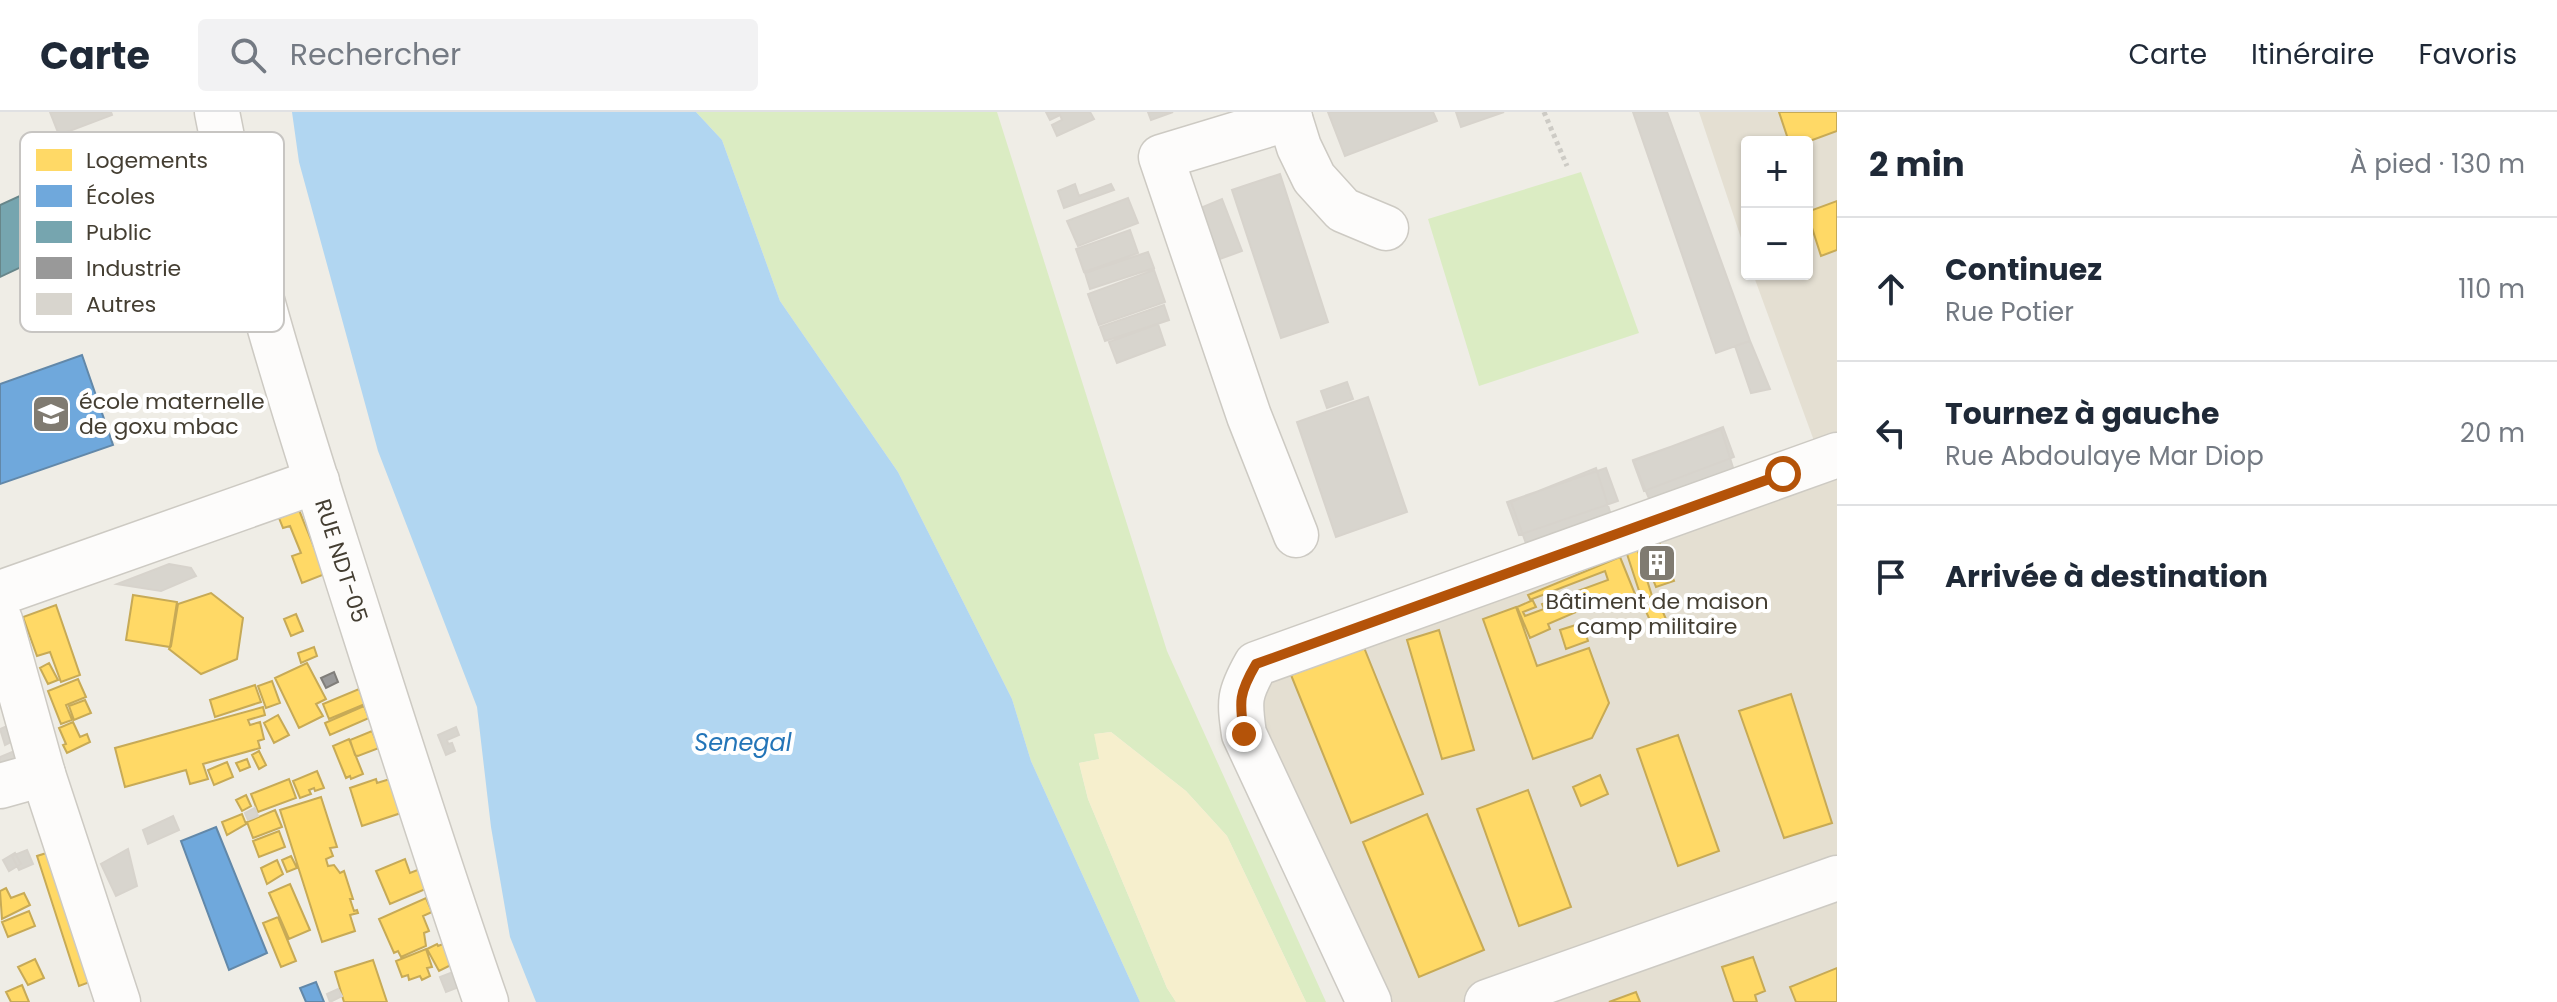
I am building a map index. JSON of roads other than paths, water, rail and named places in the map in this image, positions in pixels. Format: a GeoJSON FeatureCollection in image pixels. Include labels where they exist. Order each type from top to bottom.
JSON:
{"type":"FeatureCollection","features":[{"type":"Feature","properties":{"kind":"street","name":"RUE NDT-05"},"geometry":{"type":"LineString","coordinates":[[217,112],[222,132]]}},
{"type":"Feature","properties":{"kind":"street"},"geometry":{"type":"LineString","coordinates":[[1296,535],[1249,416],[1161,157],[1289,115],[1299,147],[1314,178],[1343,210],[1386,228]]}},
{"type":"Feature","properties":{"kind":"street","name":"RUE NDT-05"},"geometry":{"type":"LineString","coordinates":[[272,332],[433,847],[486,1002]]}},
{"type":"Feature","properties":{"kind":"street"},"geometry":{"type":"LineString","coordinates":[[1369,1002],[1244,734],[1240,710],[1242,689],[1256,664],[1837,455]]}},
{"type":"Feature","properties":{"kind":"street"},"geometry":{"type":"LineString","coordinates":[[0,593],[317,481]]}},
{"type":"Feature","properties":{"kind":"street"},"geometry":{"type":"LineString","coordinates":[[0,620],[111,1000]]}},
{"type":"Feature","properties":{"kind":"street"},"geometry":{"type":"LineString","coordinates":[[0,786],[43,774]]}},
{"type":"Feature","properties":{"kind":"street"},"geometry":{"type":"LineString","coordinates":[[1487,1002],[1837,878]]}},
{"type":"Feature","properties":{"kind":"water","name":"Senegal"},"geometry":{"type":"Polygon","coordinates":[[[292,112],[696,112],[722,140],[780,301],[898,472],[1012,699],[1031,761],[1140,1002],[536,1002],[510,937],[491,827],[477,707],[378,451],[299,162],[292,112]]]}},
{"type":"Feature","properties":{"kind":"place","name":"école maternelle de goxu mbac"},"geometry":{"type":"Point","coordinates":[51,414]}},
{"type":"Feature","properties":{"kind":"place","name":"Bâtiment de maison camp militaire"},"geometry":{"type":"Point","coordinates":[1657,563]}}]}
